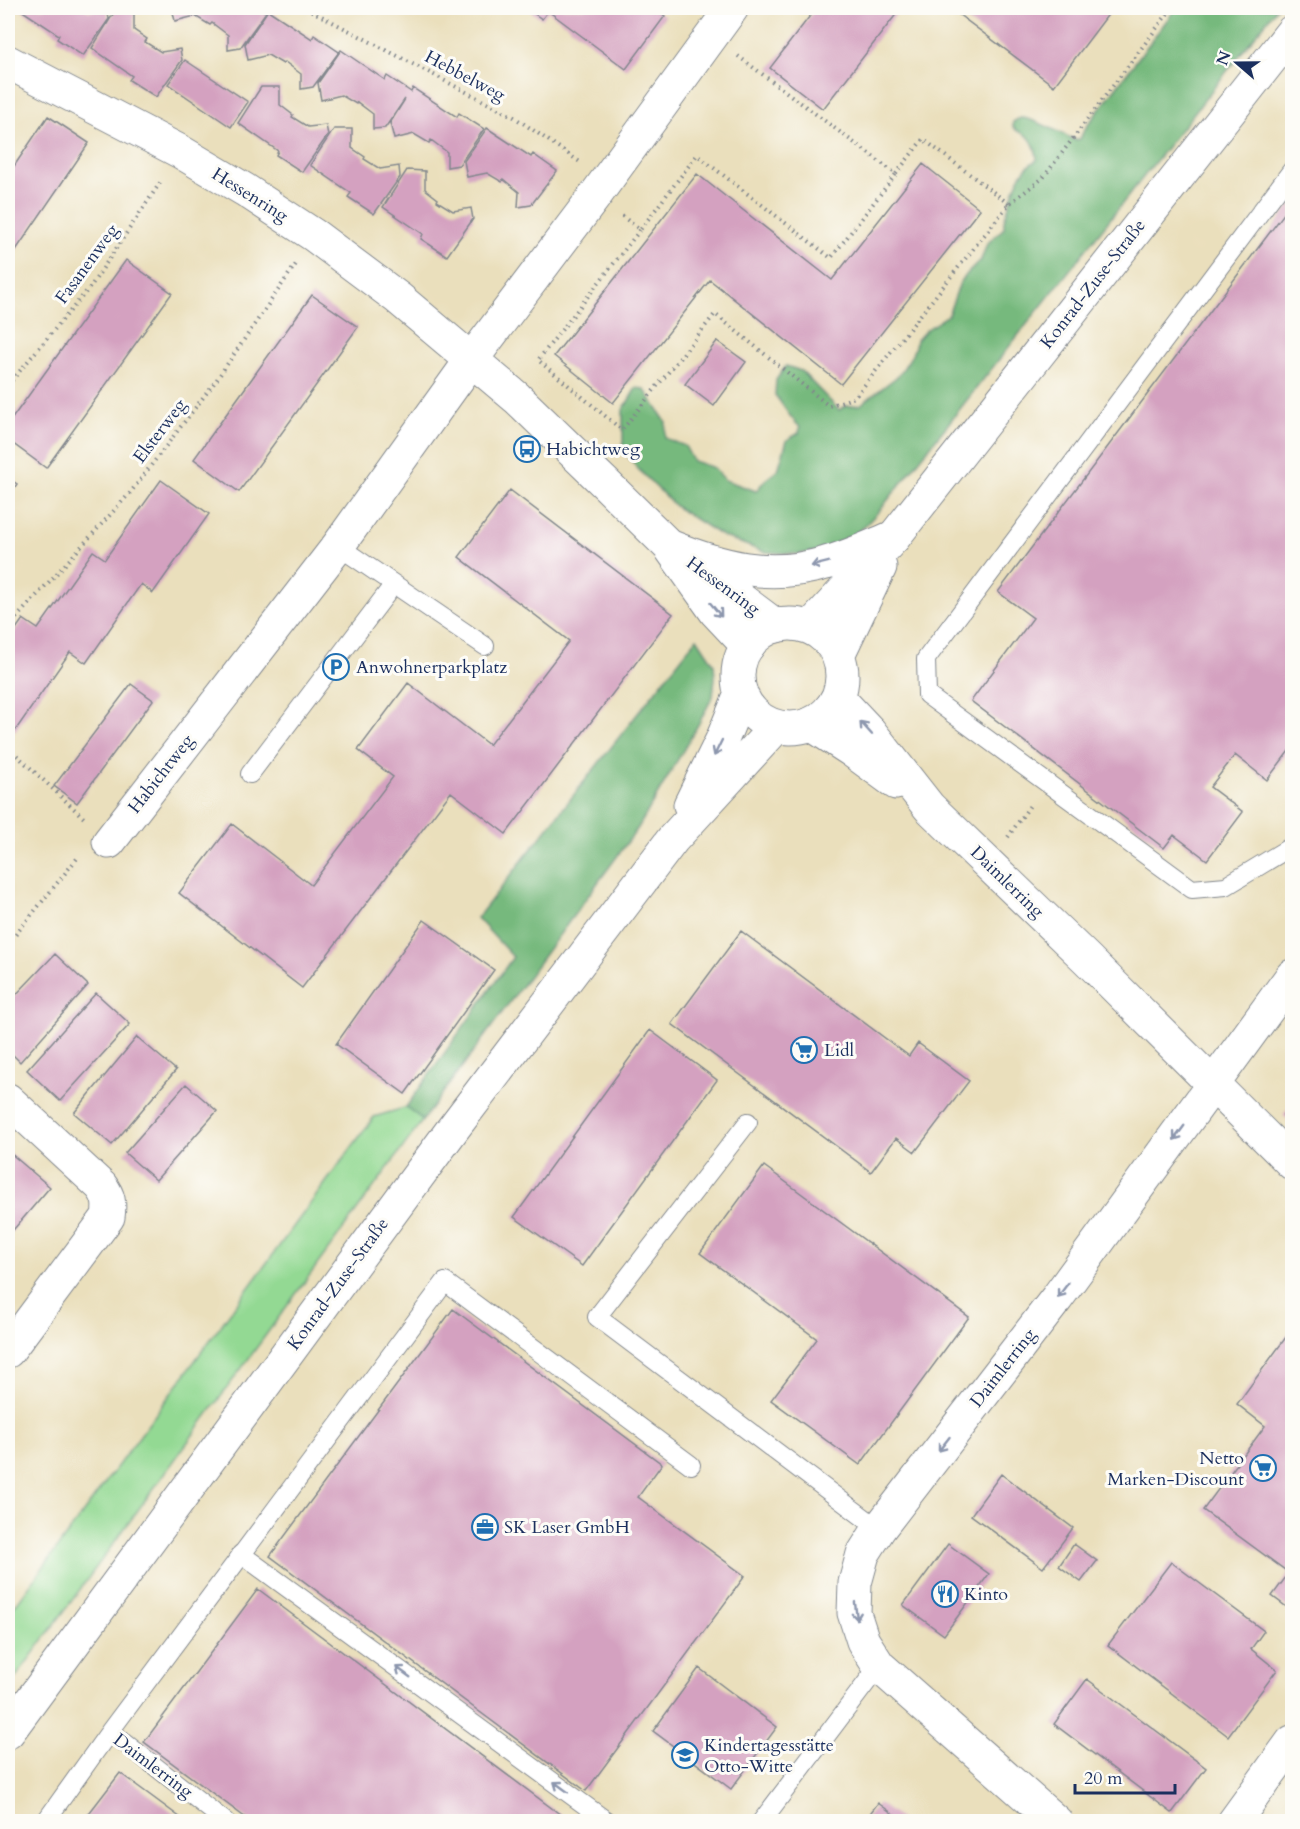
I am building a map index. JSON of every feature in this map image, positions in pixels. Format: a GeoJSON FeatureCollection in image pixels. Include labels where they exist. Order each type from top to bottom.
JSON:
{"type":"FeatureCollection","features":[{"type":"Feature","properties":{"kind":"street"},"geometry":{"type":"LineString","coordinates":[[472,359],[732,8]]}},
{"type":"Feature","properties":{"kind":"street","name":"Konrad-Zuse-Straße"},"geometry":{"type":"LineString","coordinates":[[810,628],[894,537],[1293,32]]}},
{"type":"Feature","properties":{"kind":"street","name":"Hessenring"},"geometry":{"type":"LineString","coordinates":[[8,62],[182,152],[315,236],[398,298],[518,398],[669,546],[776,626]]}},
{"type":"Feature","properties":{"kind":"street","name":"Habichtweg"},"geometry":{"type":"LineString","coordinates":[[104,837],[338,546],[472,359]]}},
{"type":"Feature","properties":{"kind":"street"},"geometry":{"type":"LineString","coordinates":[[669,546],[703,560],[742,569],[788,571],[826,563],[894,537]]}},
{"type":"Feature","properties":{"kind":"street","name":"Konrad-Zuse-Straße"},"geometry":{"type":"LineString","coordinates":[[838,655],[894,537]]}},
{"type":"Feature","properties":{"kind":"street","name":"Hessenring"},"geometry":{"type":"LineString","coordinates":[[669,546],[716,612],[748,646]]}},
{"type":"Feature","properties":{"kind":"street"},"geometry":{"type":"LineString","coordinates":[[741,694],[755,715],[776,727],[788,729],[811,724],[822,718],[838,698],[842,684],[842,669],[838,655],[826,639],[810,628],[788,624],[776,626],[765,630],[748,646]]}},
{"type":"Feature","properties":{"kind":"street","name":"Konrad-Zuse-Straße"},"geometry":{"type":"LineString","coordinates":[[673,839],[722,740],[741,694],[738,669],[748,646]]}},
{"type":"Feature","properties":{"kind":"street","name":"Daimlerring"},"geometry":{"type":"LineString","coordinates":[[838,698],[870,732],[929,807]]}},
{"type":"Feature","properties":{"kind":"street","name":"Daimlerring"},"geometry":{"type":"LineString","coordinates":[[811,724],[929,807],[1087,959],[1293,1163]]}},
{"type":"Feature","properties":{"kind":"street","name":"Konrad-Zuse-Straße"},"geometry":{"type":"LineString","coordinates":[[8,1732],[452,1130],[673,839],[776,727]]}},
{"type":"Feature","properties":{"kind":"street"},"geometry":{"type":"LineString","coordinates":[[1213,1085],[1293,975]]}},
{"type":"Feature","properties":{"kind":"street","name":"Daimlerring"},"geometry":{"type":"LineString","coordinates":[[1056,1821],[879,1666],[863,1641],[854,1612],[855,1583],[863,1554],[879,1529],[1057,1298],[1213,1085]]}},
{"type":"Feature","properties":{"kind":"street"},"geometry":{"type":"LineString","coordinates":[[8,1100],[101,1186],[108,1194],[110,1206],[108,1217],[8,1351]]}},
{"type":"Feature","properties":{"kind":"street"},"geometry":{"type":"LineString","coordinates":[[1234,1821],[1293,1742]]}},
{"type":"Feature","properties":{"kind":"lane"},"geometry":{"type":"LineString","coordinates":[[1293,170],[926,659],[927,695],[1192,889],[1226,886],[1293,846]]}},
{"type":"Feature","properties":{"kind":"lane"},"geometry":{"type":"LineString","coordinates":[[338,546],[485,646]]}},
{"type":"Feature","properties":{"kind":"lane"},"geometry":{"type":"LineString","coordinates":[[250,774],[394,584]]}},
{"type":"Feature","properties":{"kind":"lane"},"geometry":{"type":"LineString","coordinates":[[748,1122],[597,1317],[879,1529]]}},
{"type":"Feature","properties":{"kind":"lane"},"geometry":{"type":"LineString","coordinates":[[110,1731],[445,1282],[691,1465]]}},
{"type":"Feature","properties":{"kind":"lane"},"geometry":{"type":"LineString","coordinates":[[241,1554],[608,1821]]}},
{"type":"Feature","properties":{"kind":"lane"},"geometry":{"type":"LineString","coordinates":[[761,1821],[879,1666]]}},
{"type":"Feature","properties":{"kind":"lane","name":"Daimlerring"},"geometry":{"type":"LineString","coordinates":[[45,1821],[110,1731],[226,1821]]}},
{"type":"Feature","properties":{"kind":"path","name":"Hebbelweg"},"geometry":{"type":"LineString","coordinates":[[306,8],[514,117],[600,188],[640,230]]}},
{"type":"Feature","properties":{"kind":"path"},"geometry":{"type":"LineString","coordinates":[[1009,204],[923,139],[831,258],[697,155],[538,360],[622,430],[716,314],[828,406],[855,397],[1009,204],[1043,178],[1172,8]]}},
{"type":"Feature","properties":{"kind":"path"},"geometry":{"type":"LineString","coordinates":[[711,36],[896,174]]}},
{"type":"Feature","properties":{"kind":"path","name":"Fasanenweg"},"geometry":{"type":"LineString","coordinates":[[8,385],[91,286],[182,152]]}},
{"type":"Feature","properties":{"kind":"path","name":"Elsterweg"},"geometry":{"type":"LineString","coordinates":[[8,627],[130,493],[215,382],[315,236]]}},
{"type":"Feature","properties":{"kind":"path"},"geometry":{"type":"LineString","coordinates":[[8,747],[104,837],[8,944]]}},
{"type":"Feature","properties":{"kind":"path"},"geometry":{"type":"LineString","coordinates":[[1006,840],[1046,782]]}},
{"type":"Feature","properties":{"kind":"green space"},"geometry":{"type":"Polygon","coordinates":[[[1176,8],[1277,8],[880,510],[858,533],[819,551],[799,554],[764,552],[722,536],[676,507],[637,468],[623,449],[623,410],[636,388],[644,389],[666,422],[665,438],[685,446],[693,461],[714,468],[725,480],[756,491],[778,470],[787,440],[799,433],[800,427],[775,395],[776,380],[786,366],[801,371],[839,410],[846,406],[860,405],[899,375],[912,355],[917,340],[926,330],[948,315],[961,280],[981,260],[987,244],[1004,228],[1004,220],[1019,178],[1037,160],[1031,140],[1013,127],[1013,122],[1026,118],[1075,140],[1080,139],[1084,130],[1176,8]]]}},
{"type":"Feature","properties":{"kind":"green space"},"geometry":{"type":"Polygon","coordinates":[[[697,638],[714,664],[715,678],[713,696],[698,725],[638,828],[423,1120],[406,1107],[513,957],[477,918],[697,638]]]}},
{"type":"Feature","properties":{"kind":"green space"},"geometry":{"type":"Polygon","coordinates":[[[407,1107],[423,1120],[8,1688],[8,1615],[374,1117],[407,1107]]]}},
{"type":"Feature","properties":{"kind":"building"},"geometry":{"type":"Polygon","coordinates":[[[18,8],[82,8],[89,11],[107,9],[109,19],[83,56],[57,39],[59,35],[18,8]]]}},
{"type":"Feature","properties":{"kind":"building"},"geometry":{"type":"Polygon","coordinates":[[[172,8],[258,8],[266,12],[240,48],[228,50],[228,35],[212,23],[210,25],[195,16],[175,21],[172,8]]]}},
{"type":"Feature","properties":{"kind":"building"},"geometry":{"type":"Polygon","coordinates":[[[526,8],[653,8],[665,16],[626,69],[548,11],[542,19],[526,8]]]}},
{"type":"Feature","properties":{"kind":"building"},"geometry":{"type":"Polygon","coordinates":[[[816,8],[901,8],[823,109],[770,68],[816,8]]]}},
{"type":"Feature","properties":{"kind":"building"},"geometry":{"type":"Polygon","coordinates":[[[950,8],[1113,8],[1054,86],[950,8]]]}},
{"type":"Feature","properties":{"kind":"building"},"geometry":{"type":"Polygon","coordinates":[[[268,10],[312,39],[314,35],[339,52],[313,87],[301,89],[301,74],[285,62],[283,64],[268,55],[248,60],[245,44],[268,10]]]}},
{"type":"Feature","properties":{"kind":"building"},"geometry":{"type":"Polygon","coordinates":[[[115,11],[134,12],[134,30],[147,39],[145,42],[161,52],[180,49],[182,60],[156,97],[129,80],[132,76],[92,48],[115,11]]]}},
{"type":"Feature","properties":{"kind":"building"},"geometry":{"type":"Polygon","coordinates":[[[341,50],[385,80],[387,76],[411,92],[413,88],[457,117],[459,113],[484,129],[459,165],[447,167],[447,152],[431,140],[429,143],[414,134],[394,139],[390,123],[405,99],[385,128],[373,129],[373,114],[357,102],[356,104],[341,95],[321,100],[318,83],[341,50]]]}},
{"type":"Feature","properties":{"kind":"building"},"geometry":{"type":"Polygon","coordinates":[[[185,60],[248,102],[231,127],[168,84],[185,60]]]}},
{"type":"Feature","properties":{"kind":"building"},"geometry":{"type":"Polygon","coordinates":[[[261,87],[280,87],[280,105],[293,115],[292,117],[308,127],[326,125],[328,135],[302,172],[276,155],[278,151],[238,123],[261,87]]]}},
{"type":"Feature","properties":{"kind":"building"},"geometry":{"type":"Polygon","coordinates":[[[48,116],[89,143],[14,253],[8,249],[8,175],[48,116]]]}},
{"type":"Feature","properties":{"kind":"building"},"geometry":{"type":"Polygon","coordinates":[[[487,128],[531,157],[533,154],[557,171],[531,205],[518,207],[519,192],[503,179],[502,182],[487,173],[467,177],[464,161],[487,128]]]}},
{"type":"Feature","properties":{"kind":"building"},"geometry":{"type":"Polygon","coordinates":[[[334,129],[352,129],[352,148],[380,169],[399,166],[400,177],[374,214],[348,197],[351,193],[310,165],[334,129]]]}},
{"type":"Feature","properties":{"kind":"building"},"geometry":{"type":"Polygon","coordinates":[[[923,164],[980,209],[841,384],[710,280],[613,403],[554,356],[697,174],[832,280],[923,164]]]}},
{"type":"Feature","properties":{"kind":"building"},"geometry":{"type":"Polygon","coordinates":[[[407,170],[425,171],[425,189],[438,199],[437,201],[453,211],[471,208],[473,219],[447,256],[421,239],[423,234],[383,207],[407,170]]]}},
{"type":"Feature","properties":{"kind":"building"},"geometry":{"type":"Polygon","coordinates":[[[1292,203],[1292,747],[1267,780],[1235,755],[1210,787],[1243,812],[1207,860],[1174,835],[1164,848],[971,701],[1033,618],[998,592],[1292,203]]]}},
{"type":"Feature","properties":{"kind":"building"},"geometry":{"type":"Polygon","coordinates":[[[126,260],[172,293],[46,468],[8,440],[8,424],[126,260]]]}},
{"type":"Feature","properties":{"kind":"building"},"geometry":{"type":"Polygon","coordinates":[[[312,295],[358,327],[239,492],[194,459],[312,295]]]}},
{"type":"Feature","properties":{"kind":"building"},"geometry":{"type":"Polygon","coordinates":[[[717,341],[746,362],[714,406],[685,384],[717,341]]]}},
{"type":"Feature","properties":{"kind":"building"},"geometry":{"type":"Polygon","coordinates":[[[8,478],[17,484],[8,498],[8,478]]]}},
{"type":"Feature","properties":{"kind":"building"},"geometry":{"type":"Polygon","coordinates":[[[161,480],[209,514],[153,593],[141,584],[86,663],[70,652],[15,731],[8,726],[8,640],[23,619],[38,629],[93,551],[105,559],[161,480]]]}},
{"type":"Feature","properties":{"kind":"building"},"geometry":{"type":"Polygon","coordinates":[[[510,490],[673,614],[506,834],[451,792],[302,988],[179,893],[232,824],[311,885],[393,777],[358,750],[408,683],[489,745],[569,641],[459,557],[510,490]]]}},
{"type":"Feature","properties":{"kind":"building"},"geometry":{"type":"Polygon","coordinates":[[[131,684],[153,700],[77,803],[54,786],[131,684]]]}},
{"type":"Feature","properties":{"kind":"building"},"geometry":{"type":"Polygon","coordinates":[[[424,920],[494,970],[405,1094],[336,1044],[424,920]]]}},
{"type":"Feature","properties":{"kind":"building","name":"Lidl"},"geometry":{"type":"Polygon","coordinates":[[[741,931],[909,1056],[918,1043],[969,1081],[915,1152],[896,1138],[871,1172],[672,1024],[741,931]]]}},
{"type":"Feature","properties":{"kind":"building"},"geometry":{"type":"Polygon","coordinates":[[[55,954],[88,985],[20,1062],[8,1050],[8,1003],[55,954]]]}},
{"type":"Feature","properties":{"kind":"building"},"geometry":{"type":"Polygon","coordinates":[[[96,993],[130,1024],[60,1101],[27,1070],[96,993]]]}},
{"type":"Feature","properties":{"kind":"building"},"geometry":{"type":"Polygon","coordinates":[[[650,1030],[717,1080],[582,1266],[514,1217],[650,1030]]]}},
{"type":"Feature","properties":{"kind":"building"},"geometry":{"type":"Polygon","coordinates":[[[137,1037],[176,1070],[112,1145],[74,1113],[137,1037]]]}},
{"type":"Feature","properties":{"kind":"building"},"geometry":{"type":"Polygon","coordinates":[[[186,1084],[217,1111],[156,1180],[125,1153],[186,1084]]]}},
{"type":"Feature","properties":{"kind":"building"},"geometry":{"type":"Polygon","coordinates":[[[1292,1104],[1292,1123],[1283,1115],[1292,1104]]]}},
{"type":"Feature","properties":{"kind":"building"},"geometry":{"type":"Polygon","coordinates":[[[8,1153],[50,1187],[8,1236],[8,1153]]]}},
{"type":"Feature","properties":{"kind":"building"},"geometry":{"type":"Polygon","coordinates":[[[764,1166],[969,1317],[860,1465],[771,1400],[817,1339],[700,1253],[764,1166]]]}},
{"type":"Feature","properties":{"kind":"building","name":"SK Laser GmbH"},"geometry":{"type":"Polygon","coordinates":[[[453,1309],[662,1464],[638,1497],[745,1576],[586,1791],[270,1556],[453,1309]]]}},
{"type":"Feature","properties":{"kind":"building","name":"Netto Marken-Discount"},"geometry":{"type":"Polygon","coordinates":[[[1292,1329],[1292,1611],[1272,1596],[1289,1573],[1203,1510],[1265,1426],[1237,1404],[1292,1329]]]}},
{"type":"Feature","properties":{"kind":"building"},"geometry":{"type":"Polygon","coordinates":[[[1001,1474],[1073,1528],[1043,1568],[971,1515],[1001,1474]]]}},
{"type":"Feature","properties":{"kind":"building"},"geometry":{"type":"Polygon","coordinates":[[[948,1544],[989,1574],[944,1635],[903,1605],[948,1544]]]}},
{"type":"Feature","properties":{"kind":"building"},"geometry":{"type":"Polygon","coordinates":[[[1074,1544],[1097,1561],[1081,1582],[1059,1566],[1074,1544]]]}},
{"type":"Feature","properties":{"kind":"building"},"geometry":{"type":"Polygon","coordinates":[[[1171,1562],[1264,1631],[1251,1649],[1277,1670],[1228,1736],[1108,1645],[1171,1562]]]}},
{"type":"Feature","properties":{"kind":"building"},"geometry":{"type":"Polygon","coordinates":[[[258,1589],[569,1821],[250,1821],[144,1742],[258,1589]]]}},
{"type":"Feature","properties":{"kind":"building"},"geometry":{"type":"Polygon","coordinates":[[[699,1668],[777,1727],[731,1789],[653,1731],[699,1668]]]}},
{"type":"Feature","properties":{"kind":"building"},"geometry":{"type":"Polygon","coordinates":[[[1087,1679],[1206,1768],[1172,1813],[1054,1724],[1087,1679]]]}},
{"type":"Feature","properties":{"kind":"building"},"geometry":{"type":"Polygon","coordinates":[[[120,1773],[185,1821],[83,1821],[120,1773]]]}},
{"type":"Feature","properties":{"kind":"building"},"geometry":{"type":"Polygon","coordinates":[[[878,1803],[903,1821],[864,1821],[878,1803]]]}},
{"type":"Feature","properties":{"kind":"place","name":"Habichtweg"},"geometry":{"type":"Point","coordinates":[527,449]}},
{"type":"Feature","properties":{"kind":"place","name":"Anwohnerparkplatz"},"geometry":{"type":"Point","coordinates":[336,667]}},
{"type":"Feature","properties":{"kind":"place","name":"Lidl"},"geometry":{"type":"Point","coordinates":[804,1050]}},
{"type":"Feature","properties":{"kind":"place","name":"Netto Marken-Discount"},"geometry":{"type":"Point","coordinates":[1263,1468]}},
{"type":"Feature","properties":{"kind":"place","name":"SK Laser GmbH"},"geometry":{"type":"Point","coordinates":[485,1527]}},
{"type":"Feature","properties":{"kind":"place","name":"Kinto"},"geometry":{"type":"Point","coordinates":[945,1594]}},
{"type":"Feature","properties":{"kind":"place","name":"Kindertagesstätte Otto-Witte"},"geometry":{"type":"Point","coordinates":[685,1755]}}]}
